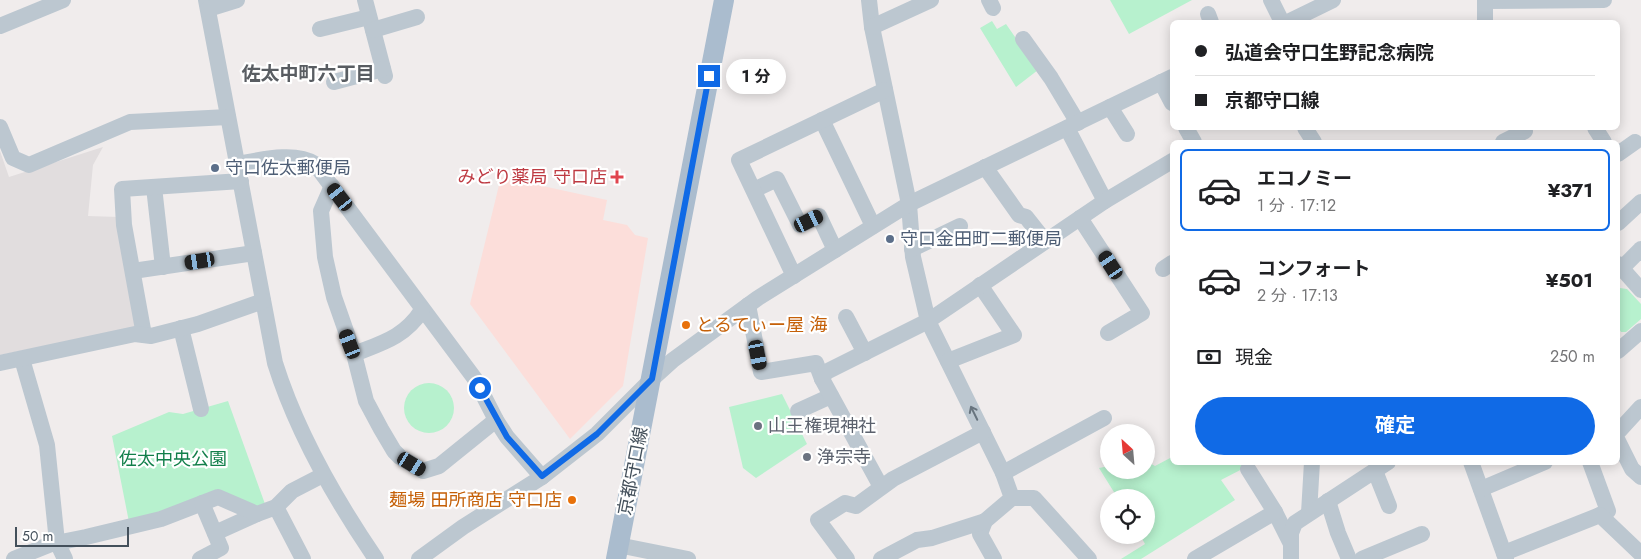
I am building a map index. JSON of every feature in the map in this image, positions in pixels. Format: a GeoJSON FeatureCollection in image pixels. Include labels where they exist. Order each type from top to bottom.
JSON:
{"type":"FeatureCollection","features":[{"type":"Feature","properties":{"kind":"main road","name":"京都守口線"},"geometry":{"type":"LineString","coordinates":[[617,552],[724,0]]}},
{"type":"Feature","properties":{"kind":"street"},"geometry":{"type":"LineString","coordinates":[[237,0],[207,4],[275,363],[283,389],[323,475],[376,559]]}},
{"type":"Feature","properties":{"kind":"street"},"geometry":{"type":"LineString","coordinates":[[334,82],[384,73],[365,0]]}},
{"type":"Feature","properties":{"kind":"street"},"geometry":{"type":"LineString","coordinates":[[869,0],[872,27],[909,204],[912,249],[928,321],[1003,473],[1012,498]]}},
{"type":"Feature","properties":{"kind":"street"},"geometry":{"type":"LineString","coordinates":[[872,27],[931,0]]}},
{"type":"Feature","properties":{"kind":"street"},"geometry":{"type":"LineString","coordinates":[[1271,0],[1281,20]]}},
{"type":"Feature","properties":{"kind":"street"},"geometry":{"type":"LineString","coordinates":[[1292,20],[1333,0]]}},
{"type":"Feature","properties":{"kind":"street"},"geometry":{"type":"LineString","coordinates":[[1485,20],[1485,0],[1604,0]]}},
{"type":"Feature","properties":{"kind":"street"},"geometry":{"type":"LineString","coordinates":[[0,26],[52,2]]}},
{"type":"Feature","properties":{"kind":"street"},"geometry":{"type":"LineString","coordinates":[[320,29],[417,17]]}},
{"type":"Feature","properties":{"kind":"street"},"geometry":{"type":"LineString","coordinates":[[1023,39],[1051,78],[1105,202]]}},
{"type":"Feature","properties":{"kind":"street"},"geometry":{"type":"LineString","coordinates":[[419,559],[463,527],[542,476],[597,434],[673,360],[748,305],[873,226],[909,204],[1167,80],[1170,94]]}},
{"type":"Feature","properties":{"kind":"street"},"geometry":{"type":"LineString","coordinates":[[794,276],[740,160],[885,90]]}},
{"type":"Feature","properties":{"kind":"street"},"geometry":{"type":"LineString","coordinates":[[1110,107],[1127,134]]}},
{"type":"Feature","properties":{"kind":"street"},"geometry":{"type":"LineString","coordinates":[[0,127],[12,158],[29,165],[130,122],[228,116]]}},
{"type":"Feature","properties":{"kind":"street"},"geometry":{"type":"LineString","coordinates":[[822,120],[873,226]]}},
{"type":"Feature","properties":{"kind":"street"},"geometry":{"type":"LineString","coordinates":[[1509,140],[1526,134]]}},
{"type":"Feature","properties":{"kind":"street"},"geometry":{"type":"LineString","coordinates":[[1620,153],[1635,142]]}},
{"type":"Feature","properties":{"kind":"street"},"geometry":{"type":"LineString","coordinates":[[238,164],[279,157],[308,160],[315,164],[475,379],[507,437],[542,476]]}},
{"type":"Feature","properties":{"kind":"street"},"geometry":{"type":"LineString","coordinates":[[822,379],[826,372],[928,321],[1080,218],[1170,162]]}},
{"type":"Feature","properties":{"kind":"street"},"geometry":{"type":"LineString","coordinates":[[985,167],[1020,215],[1026,217],[1045,241]]}},
{"type":"Feature","properties":{"kind":"street"},"geometry":{"type":"LineString","coordinates":[[754,190],[777,179],[800,225],[819,216],[835,250]]}},
{"type":"Feature","properties":{"kind":"street"},"geometry":{"type":"LineString","coordinates":[[144,335],[124,225],[122,189],[241,181]]}},
{"type":"Feature","properties":{"kind":"street"},"geometry":{"type":"LineString","coordinates":[[332,186],[321,212],[325,257],[334,297],[354,354],[366,402],[385,437],[400,457],[423,471],[439,466],[496,420]]}},
{"type":"Feature","properties":{"kind":"street"},"geometry":{"type":"LineString","coordinates":[[154,187],[163,267]]}},
{"type":"Feature","properties":{"kind":"street"},"geometry":{"type":"LineString","coordinates":[[1620,221],[1641,202]]}},
{"type":"Feature","properties":{"kind":"street"},"geometry":{"type":"LineString","coordinates":[[1080,218],[1142,312],[1108,333]]}},
{"type":"Feature","properties":{"kind":"street"},"geometry":{"type":"LineString","coordinates":[[912,249],[960,226]]}},
{"type":"Feature","properties":{"kind":"street"},"geometry":{"type":"LineString","coordinates":[[1641,249],[1621,271],[1641,290]]}},
{"type":"Feature","properties":{"kind":"street"},"geometry":{"type":"LineString","coordinates":[[133,271],[254,253]]}},
{"type":"Feature","properties":{"kind":"street"},"geometry":{"type":"LineString","coordinates":[[948,361],[1014,335],[980,285]]}},
{"type":"Feature","properties":{"kind":"street"},"geometry":{"type":"LineString","coordinates":[[0,363],[135,334],[151,336],[198,324],[263,301]]}},
{"type":"Feature","properties":{"kind":"street"},"geometry":{"type":"LineString","coordinates":[[748,305],[761,372],[816,363],[822,379],[881,487]]}},
{"type":"Feature","properties":{"kind":"street"},"geometry":{"type":"LineString","coordinates":[[354,354],[390,340],[403,332],[414,322],[422,310]]}},
{"type":"Feature","properties":{"kind":"street"},"geometry":{"type":"LineString","coordinates":[[846,317],[865,353]]}},
{"type":"Feature","properties":{"kind":"street"},"geometry":{"type":"LineString","coordinates":[[181,328],[201,409]]}},
{"type":"Feature","properties":{"kind":"street"},"geometry":{"type":"LineString","coordinates":[[1620,349],[1641,331]]}},
{"type":"Feature","properties":{"kind":"street"},"geometry":{"type":"LineString","coordinates":[[22,359],[47,445],[57,542],[65,559]]}},
{"type":"Feature","properties":{"kind":"street"},"geometry":{"type":"LineString","coordinates":[[798,411],[831,396]]}},
{"type":"Feature","properties":{"kind":"street"},"geometry":{"type":"LineString","coordinates":[[1620,430],[1641,407]]}},
{"type":"Feature","properties":{"kind":"street"},"geometry":{"type":"LineString","coordinates":[[1003,473],[1104,418]]}},
{"type":"Feature","properties":{"kind":"street"},"geometry":{"type":"LineString","coordinates":[[846,559],[818,520],[845,503],[856,506],[892,479],[983,432]]}},
{"type":"Feature","properties":{"kind":"street"},"geometry":{"type":"LineString","coordinates":[[1620,445],[1632,469],[1641,477]]}},
{"type":"Feature","properties":{"kind":"street"},"geometry":{"type":"LineString","coordinates":[[1301,465],[1311,480]]}},
{"type":"Feature","properties":{"kind":"street"},"geometry":{"type":"LineString","coordinates":[[1309,514],[1312,465]]}},
{"type":"Feature","properties":{"kind":"street"},"geometry":{"type":"LineString","coordinates":[[1472,465],[1504,557],[1608,511],[1591,465]]}},
{"type":"Feature","properties":{"kind":"street"},"geometry":{"type":"LineString","coordinates":[[1481,489],[1537,465]]}},
{"type":"Feature","properties":{"kind":"street"},"geometry":{"type":"LineString","coordinates":[[1291,559],[1290,542],[1295,523],[1379,466],[1389,506]]}},
{"type":"Feature","properties":{"kind":"street"},"geometry":{"type":"LineString","coordinates":[[1248,469],[1275,512],[1290,542]]}},
{"type":"Feature","properties":{"kind":"street"},"geometry":{"type":"LineString","coordinates":[[215,533],[276,506],[292,491],[323,475]]}},
{"type":"Feature","properties":{"kind":"street"},"geometry":{"type":"LineString","coordinates":[[14,559],[57,542],[86,537],[161,518],[218,497],[257,514]]}},
{"type":"Feature","properties":{"kind":"street"},"geometry":{"type":"LineString","coordinates":[[881,559],[917,540],[932,538],[984,521],[1012,498],[1034,498],[1089,559]]}},
{"type":"Feature","properties":{"kind":"street"},"geometry":{"type":"LineString","coordinates":[[1328,501],[1349,559]]}},
{"type":"Feature","properties":{"kind":"street"},"geometry":{"type":"LineString","coordinates":[[200,559],[221,548],[202,504]]}},
{"type":"Feature","properties":{"kind":"street"},"geometry":{"type":"LineString","coordinates":[[276,506],[303,559]]}},
{"type":"Feature","properties":{"kind":"street"},"geometry":{"type":"LineString","coordinates":[[1196,559],[1275,512]]}},
{"type":"Feature","properties":{"kind":"street"},"geometry":{"type":"LineString","coordinates":[[1600,515],[1641,555],[1638,559]]}},
{"type":"Feature","properties":{"kind":"street"},"geometry":{"type":"LineString","coordinates":[[984,521],[980,534],[994,559]]}},
{"type":"Feature","properties":{"kind":"street"},"geometry":{"type":"LineString","coordinates":[[1362,559],[1422,534]]}},
{"type":"Feature","properties":{"kind":"street"},"geometry":{"type":"LineString","coordinates":[[617,552],[688,559]]}},
{"type":"Feature","properties":{"kind":"shaded area"},"geometry":{"type":"Polygon","coordinates":[[[103,147],[93,165],[88,216],[119,217],[137,320],[134,328],[0,355],[0,151],[9,177],[103,147]]]}},
{"type":"Feature","properties":{"kind":"shaded area"},"geometry":{"type":"Polygon","coordinates":[[[501,177],[607,200],[603,220],[627,225],[635,235],[648,238],[623,386],[570,439],[470,304],[501,177]]]}},
{"type":"Feature","properties":{"kind":"green space"},"geometry":{"type":"Polygon","coordinates":[[[1110,0],[1192,0],[1129,34],[1110,0]]]}},
{"type":"Feature","properties":{"kind":"green space"},"geometry":{"type":"Polygon","coordinates":[[[992,21],[997,29],[1006,24],[1038,70],[1016,87],[980,28],[992,21]]]}},
{"type":"Feature","properties":{"kind":"green space"},"geometry":{"type":"Polygon","coordinates":[[[1620,288],[1627,289],[1641,304],[1641,319],[1626,332],[1621,332],[1620,288]]]}},
{"type":"Feature","properties":{"kind":"green space"},"geometry":{"type":"Polygon","coordinates":[[[424,383],[434,383],[447,390],[454,403],[454,413],[447,426],[434,433],[424,433],[415,429],[408,422],[404,413],[404,403],[408,394],[415,387],[424,383]]]}},
{"type":"Feature","properties":{"kind":"green space"},"geometry":{"type":"Polygon","coordinates":[[[782,394],[807,444],[756,478],[743,468],[729,407],[782,394]]]}},
{"type":"Feature","properties":{"kind":"green space","name":"佐太中央公園"},"geometry":{"type":"Polygon","coordinates":[[[228,401],[265,504],[258,508],[216,492],[129,522],[112,436],[169,412],[183,414],[228,401]]]}},
{"type":"Feature","properties":{"kind":"green space"},"geometry":{"type":"Polygon","coordinates":[[[1170,458],[1170,465],[1248,466],[1221,480],[1235,500],[1141,559],[1121,559],[1145,544],[1155,544],[1155,489],[1112,489],[1106,479],[1155,479],[1155,466],[1170,458]]]}},
{"type":"Feature","properties":{"kind":"place","name":"守口佐太郵便局"},"geometry":{"type":"Point","coordinates":[215,168]}},
{"type":"Feature","properties":{"kind":"place","name":"みどり薬局 守口店"},"geometry":{"type":"Point","coordinates":[617,177]}},
{"type":"Feature","properties":{"kind":"place","name":"守口金田町二郵便局"},"geometry":{"type":"Point","coordinates":[890,239]}},
{"type":"Feature","properties":{"kind":"place","name":"とるてぃー屋 海"},"geometry":{"type":"Point","coordinates":[686,325]}},
{"type":"Feature","properties":{"kind":"place","name":"山王権現神社"},"geometry":{"type":"Point","coordinates":[758,426]}},
{"type":"Feature","properties":{"kind":"place","name":"浄宗寺"},"geometry":{"type":"Point","coordinates":[807,457]}},
{"type":"Feature","properties":{"kind":"place","name":"麺場 田所商店 守口店"},"geometry":{"type":"Point","coordinates":[572,500]}},
{"type":"Feature","properties":{"kind":"district","name":"佐太中町六丁目"},"geometry":{"type":"Point","coordinates":[308,73]}},
{"type":"Feature","properties":{"kind":"route"},"geometry":{"type":"LineString","coordinates":[[480,388],[507,437],[542,476],[597,434],[652,379],[709,76]]}}]}
